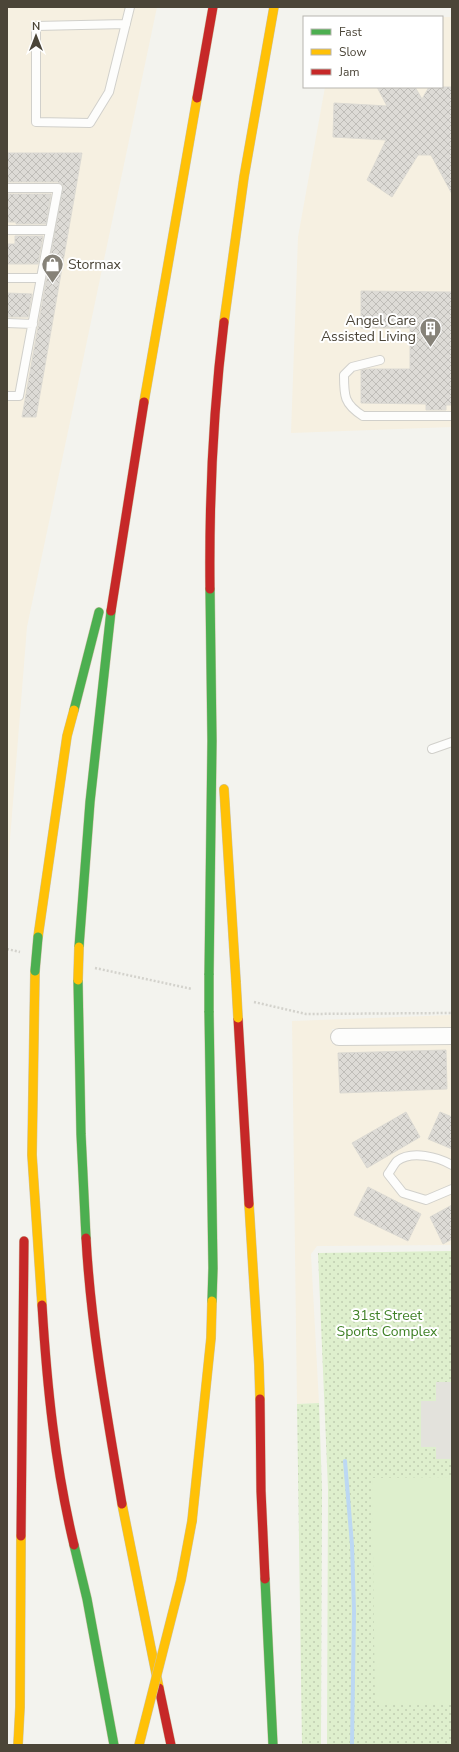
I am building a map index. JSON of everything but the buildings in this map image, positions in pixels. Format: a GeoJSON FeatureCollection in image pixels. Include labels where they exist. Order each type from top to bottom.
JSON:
{"type":"FeatureCollection","features":[{"type":"Feature","properties":{"kind":"highway"},"geometry":{"type":"LineString","coordinates":[[171,1745],[127,1532],[103,1391],[88,1269],[82,1134],[78,980],[79,947],[90,802],[100,698],[113,590],[127,501],[213,7]]}},
{"type":"Feature","properties":{"kind":"highway"},"geometry":{"type":"LineString","coordinates":[[139,1745],[181,1580],[192,1521],[211,1338],[213,1268],[208,1011],[212,742],[208,571],[212,461],[224,317],[247,165],[274,7]]}},
{"type":"Feature","properties":{"kind":"highway"},"geometry":{"type":"LineString","coordinates":[[106,584],[127,501]]}},
{"type":"Feature","properties":{"kind":"highway"},"geometry":{"type":"LineString","coordinates":[[102,599],[68,736],[38,938],[35,971],[32,1155],[45,1356],[52,1425],[67,1515],[86,1599],[114,1745]]}},
{"type":"Feature","properties":{"kind":"highway"},"geometry":{"type":"LineString","coordinates":[[212,742],[224,793],[236,982],[259,1365],[261,1491],[273,1745]]}},
{"type":"Feature","properties":{"kind":"highway"},"geometry":{"type":"LineString","coordinates":[[26,1206],[32,1155]]}},
{"type":"Feature","properties":{"kind":"highway"},"geometry":{"type":"LineString","coordinates":[[18,1745],[20,1707],[24,1228]]}},
{"type":"Feature","properties":{"kind":"street"},"geometry":{"type":"LineString","coordinates":[[339,1036],[452,1036]]}},
{"type":"Feature","properties":{"kind":"lane"},"geometry":{"type":"LineString","coordinates":[[126,24],[36,26],[36,122],[90,123],[109,92],[126,24],[130,7]]}},
{"type":"Feature","properties":{"kind":"lane"},"geometry":{"type":"LineString","coordinates":[[7,188],[58,188],[19,396],[7,396]]}},
{"type":"Feature","properties":{"kind":"lane"},"geometry":{"type":"LineString","coordinates":[[7,230],[50,230]]}},
{"type":"Feature","properties":{"kind":"lane"},"geometry":{"type":"LineString","coordinates":[[7,278],[41,278]]}},
{"type":"Feature","properties":{"kind":"lane"},"geometry":{"type":"LineString","coordinates":[[7,323],[33,324]]}},
{"type":"Feature","properties":{"kind":"lane"},"geometry":{"type":"LineString","coordinates":[[380,360],[352,367],[344,375],[344,397],[352,409],[363,416],[452,416]]}},
{"type":"Feature","properties":{"kind":"lane"},"geometry":{"type":"LineString","coordinates":[[432,749],[452,742]]}},
{"type":"Feature","properties":{"kind":"lane"},"geometry":{"type":"LineString","coordinates":[[452,1165],[418,1154],[398,1161],[388,1174],[403,1193],[426,1200],[452,1189]]}},
{"type":"Feature","properties":{"kind":"shaded area"},"geometry":{"type":"Polygon","coordinates":[[[7,7],[157,7],[27,627],[7,877],[7,7]]]}},
{"type":"Feature","properties":{"kind":"shaded area"},"geometry":{"type":"Polygon","coordinates":[[[443,17],[452,17],[452,427],[291,433],[298,237],[325,88],[443,88],[443,17]]]}},
{"type":"Feature","properties":{"kind":"shaded area"},"geometry":{"type":"Polygon","coordinates":[[[452,1015],[452,1028],[332,1029],[332,1044],[452,1044],[452,1245],[317,1246],[311,1254],[319,1403],[297,1404],[292,1021],[452,1015]]]}},
{"type":"Feature","properties":{"kind":"shaded area"},"geometry":{"type":"Polygon","coordinates":[[[436,1382],[452,1382],[452,1459],[436,1459],[436,1447],[421,1447],[421,1401],[436,1401],[436,1382]]]}},
{"type":"Feature","properties":{"kind":"green space","name":"31st Street Sports Complex"},"geometry":{"type":"Polygon","coordinates":[[[452,1251],[452,1745],[327,1745],[328,1489],[318,1253],[452,1251]]]}},
{"type":"Feature","properties":{"kind":"green space"},"geometry":{"type":"Polygon","coordinates":[[[319,1403],[322,1489],[321,1745],[302,1745],[297,1404],[319,1403]]]}},
{"type":"Feature","properties":{"kind":"green space"},"geometry":{"type":"Polygon","coordinates":[[[452,1477],[452,1704],[375,1705],[372,1478],[452,1477]]]}},
{"type":"Feature","properties":{"kind":"waterway"},"geometry":{"type":"LineString","coordinates":[[345,1461],[352,1545],[354,1611],[352,1745]]}},
{"type":"Feature","properties":{"kind":"traffic: fast"},"geometry":{"type":"LineString","coordinates":[[209,975],[212,741],[210,589]]}},
{"type":"Feature","properties":{"kind":"traffic: fast"},"geometry":{"type":"LineString","coordinates":[[79,947],[90,802],[111,611]]}},
{"type":"Feature","properties":{"kind":"traffic: fast"},"geometry":{"type":"LineString","coordinates":[[74,710],[99,612]]}},
{"type":"Feature","properties":{"kind":"traffic: fast"},"geometry":{"type":"LineString","coordinates":[[35,971],[38,937]]}},
{"type":"Feature","properties":{"kind":"traffic: fast"},"geometry":{"type":"LineString","coordinates":[[209,975],[209,1011]]}},
{"type":"Feature","properties":{"kind":"traffic: fast"},"geometry":{"type":"LineString","coordinates":[[78,980],[81,1134],[86,1238]]}},
{"type":"Feature","properties":{"kind":"traffic: fast"},"geometry":{"type":"LineString","coordinates":[[209,1011],[213,1268],[212,1301]]}},
{"type":"Feature","properties":{"kind":"traffic: fast"},"geometry":{"type":"LineString","coordinates":[[74,1545],[87,1599],[114,1745]]}},
{"type":"Feature","properties":{"kind":"traffic: fast"},"geometry":{"type":"LineString","coordinates":[[265,1579],[273,1745]]}},
{"type":"Feature","properties":{"kind":"traffic: slow"},"geometry":{"type":"LineString","coordinates":[[224,322],[244,177],[274,7]]}},
{"type":"Feature","properties":{"kind":"traffic: slow"},"geometry":{"type":"LineString","coordinates":[[144,402],[197,98]]}},
{"type":"Feature","properties":{"kind":"traffic: slow"},"geometry":{"type":"LineString","coordinates":[[38,937],[67,736],[74,710]]}},
{"type":"Feature","properties":{"kind":"traffic: slow"},"geometry":{"type":"LineString","coordinates":[[224,789],[236,982]]}},
{"type":"Feature","properties":{"kind":"traffic: slow"},"geometry":{"type":"LineString","coordinates":[[78,980],[79,947]]}},
{"type":"Feature","properties":{"kind":"traffic: slow"},"geometry":{"type":"LineString","coordinates":[[35,971],[32,1155],[42,1305]]}},
{"type":"Feature","properties":{"kind":"traffic: slow"},"geometry":{"type":"LineString","coordinates":[[236,982],[238,1018]]}},
{"type":"Feature","properties":{"kind":"traffic: slow"},"geometry":{"type":"LineString","coordinates":[[249,1204],[260,1399]]}},
{"type":"Feature","properties":{"kind":"traffic: slow"},"geometry":{"type":"LineString","coordinates":[[192,1521],[211,1338],[212,1301]]}},
{"type":"Feature","properties":{"kind":"traffic: slow"},"geometry":{"type":"LineString","coordinates":[[122,1504],[159,1688]]}},
{"type":"Feature","properties":{"kind":"traffic: slow"},"geometry":{"type":"LineString","coordinates":[[139,1745],[181,1580],[192,1521]]}},
{"type":"Feature","properties":{"kind":"traffic: slow"},"geometry":{"type":"LineString","coordinates":[[18,1745],[20,1707],[21,1536]]}},
{"type":"Feature","properties":{"kind":"traffic: jam"},"geometry":{"type":"LineString","coordinates":[[197,98],[213,7]]}},
{"type":"Feature","properties":{"kind":"traffic: jam"},"geometry":{"type":"LineString","coordinates":[[210,589],[212,456],[224,322]]}},
{"type":"Feature","properties":{"kind":"traffic: jam"},"geometry":{"type":"LineString","coordinates":[[111,611],[144,402]]}},
{"type":"Feature","properties":{"kind":"traffic: jam"},"geometry":{"type":"LineString","coordinates":[[238,1018],[249,1204]]}},
{"type":"Feature","properties":{"kind":"traffic: jam"},"geometry":{"type":"LineString","coordinates":[[86,1238],[88,1272],[96,1339],[105,1405],[122,1504]]}},
{"type":"Feature","properties":{"kind":"traffic: jam"},"geometry":{"type":"LineString","coordinates":[[21,1536],[24,1241]]}},
{"type":"Feature","properties":{"kind":"traffic: jam"},"geometry":{"type":"LineString","coordinates":[[42,1305],[46,1366],[53,1426],[67,1515],[74,1545]]}},
{"type":"Feature","properties":{"kind":"traffic: jam"},"geometry":{"type":"LineString","coordinates":[[260,1399],[261,1491],[265,1579]]}},
{"type":"Feature","properties":{"kind":"traffic: jam"},"geometry":{"type":"LineString","coordinates":[[159,1688],[171,1745]]}},
{"type":"Feature","properties":{"kind":"place","name":"Stormax"},"geometry":{"type":"Point","coordinates":[52,284]}},
{"type":"Feature","properties":{"kind":"place","name":"Angel Care Assisted Living"},"geometry":{"type":"Point","coordinates":[431,348]}}]}
